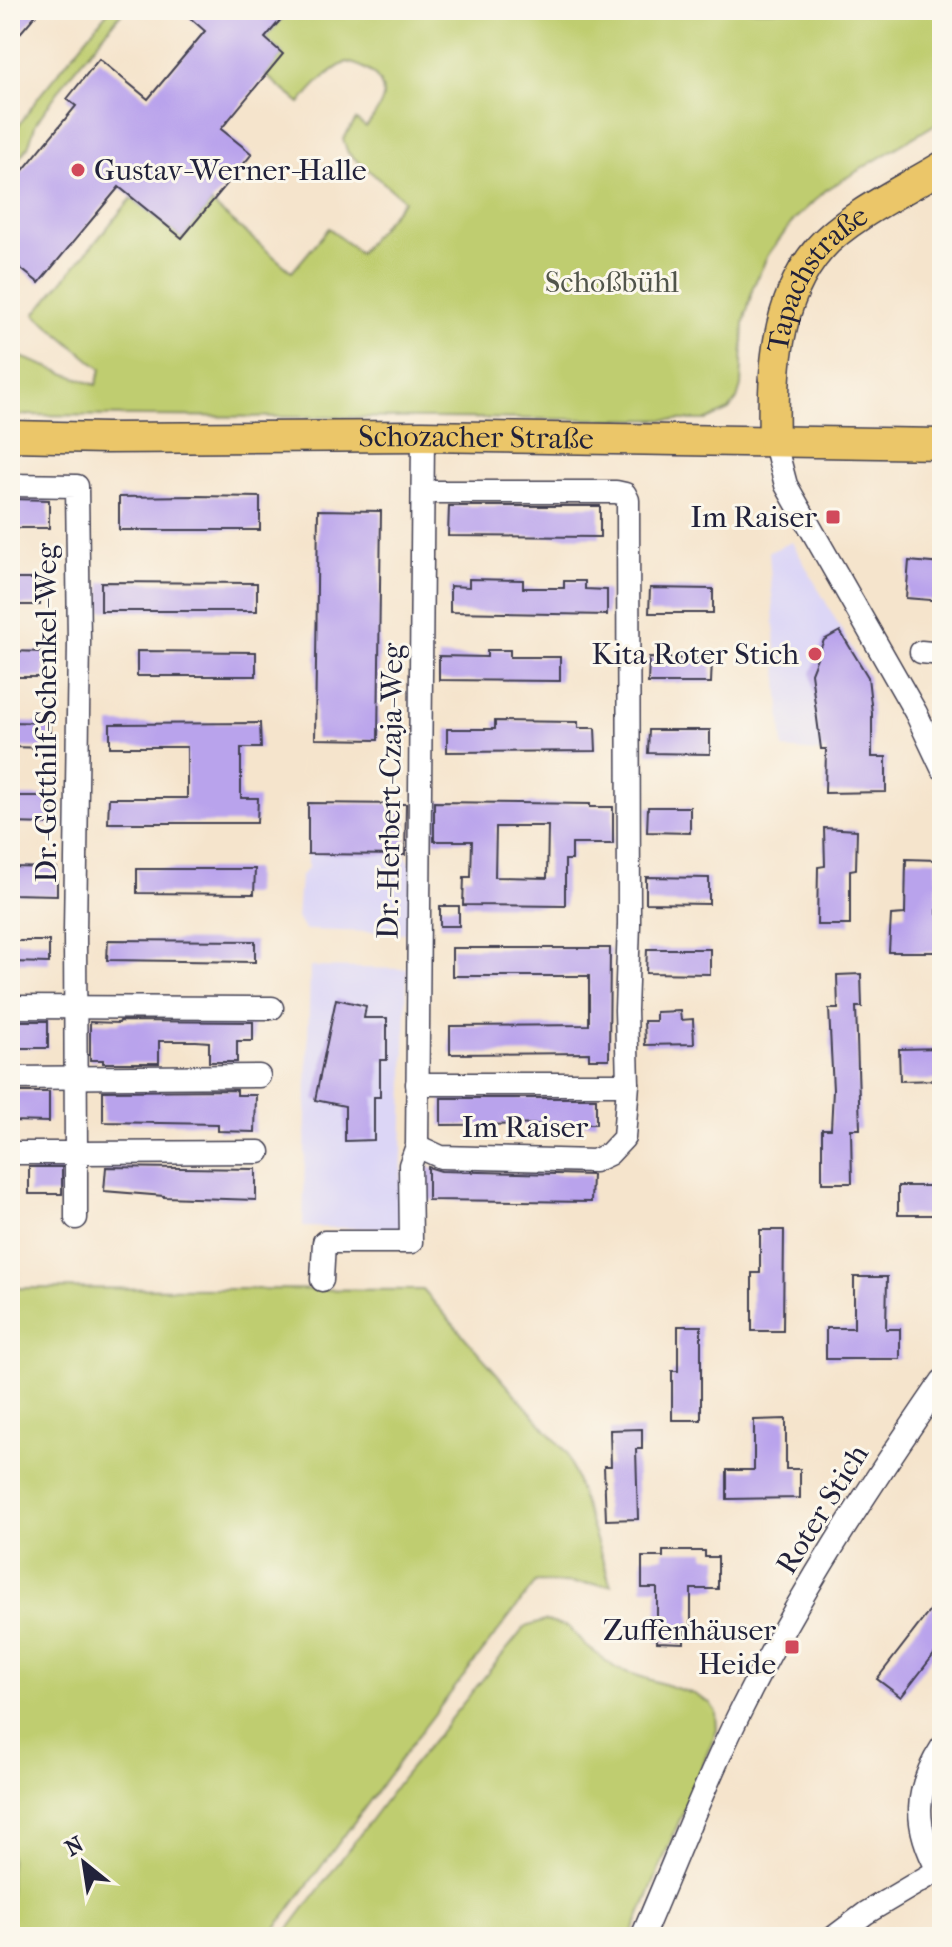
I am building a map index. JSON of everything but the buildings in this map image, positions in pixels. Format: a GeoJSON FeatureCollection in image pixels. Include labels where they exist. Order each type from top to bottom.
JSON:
{"type":"FeatureCollection","features":[{"type":"Feature","properties":{"kind":"main road","name":"Tapachstraße"},"geometry":{"type":"LineString","coordinates":[[774,440],[773,391],[780,336],[795,289],[807,265],[821,247],[846,225],[942,167]]}},
{"type":"Feature","properties":{"kind":"main road","name":"Schozacher Straße"},"geometry":{"type":"LineString","coordinates":[[10,436],[423,436],[942,444]]}},
{"type":"Feature","properties":{"kind":"street","name":"Dr.-Herbert-Czaja-Weg"},"geometry":{"type":"LineString","coordinates":[[322,1280],[324,1242],[411,1242],[410,1165],[417,1146],[423,436]]}},
{"type":"Feature","properties":{"kind":"street"},"geometry":{"type":"LineString","coordinates":[[774,440],[786,485],[916,713],[942,768]]}},
{"type":"Feature","properties":{"kind":"street","name":"Dr.-Gotthilf-Schenkel-Weg"},"geometry":{"type":"LineString","coordinates":[[10,485],[77,486],[79,642],[72,1008],[77,1078],[76,1218]]}},
{"type":"Feature","properties":{"kind":"street","name":"Im Raiser"},"geometry":{"type":"LineString","coordinates":[[417,1146],[441,1157],[594,1161],[609,1154],[624,1138],[628,1084],[628,500],[625,494],[616,492],[423,492]]}},
{"type":"Feature","properties":{"kind":"street"},"geometry":{"type":"LineString","coordinates":[[10,1007],[272,1008]]}},
{"type":"Feature","properties":{"kind":"street"},"geometry":{"type":"LineString","coordinates":[[10,1078],[259,1076]]}},
{"type":"Feature","properties":{"kind":"street","name":"Im Raiser"},"geometry":{"type":"LineString","coordinates":[[417,1084],[628,1084]]}},
{"type":"Feature","properties":{"kind":"street"},"geometry":{"type":"LineString","coordinates":[[10,1153],[259,1152]]}},
{"type":"Feature","properties":{"kind":"street","name":"Roter Stich"},"geometry":{"type":"LineString","coordinates":[[642,1937],[741,1709],[784,1627],[828,1552],[942,1381]]}},
{"type":"Feature","properties":{"kind":"street"},"geometry":{"type":"LineString","coordinates":[[834,1937],[866,1913],[940,1869],[928,1851],[921,1825],[921,1794],[926,1775],[942,1747]]}},
{"type":"Feature","properties":{"kind":"shaded area","name":"Kita Roter Stich"},"geometry":{"type":"Polygon","coordinates":[[[792,542],[868,677],[872,757],[783,749],[769,552],[792,542]]]}},
{"type":"Feature","properties":{"kind":"shaded area"},"geometry":{"type":"Polygon","coordinates":[[[308,803],[405,855],[412,866],[411,933],[304,930],[297,918],[300,877],[308,868],[308,803]]]}},
{"type":"Feature","properties":{"kind":"shaded area"},"geometry":{"type":"Polygon","coordinates":[[[310,967],[407,969],[400,1229],[303,1227],[310,967]]]}},
{"type":"Feature","properties":{"kind":"green space"},"geometry":{"type":"Polygon","coordinates":[[[109,10],[123,11],[69,76],[36,123],[28,147],[10,169],[10,138],[40,95],[109,10]]]}},
{"type":"Feature","properties":{"kind":"green space","name":"Schoßbühl"},"geometry":{"type":"Polygon","coordinates":[[[289,10],[942,10],[942,120],[826,190],[794,220],[768,255],[753,287],[744,323],[741,386],[737,399],[729,410],[707,420],[10,415],[10,353],[96,385],[101,369],[35,314],[132,198],[182,238],[211,203],[292,272],[329,228],[359,253],[404,200],[348,153],[343,139],[356,120],[366,127],[381,105],[382,90],[372,73],[347,62],[321,80],[300,103],[265,75],[283,54],[265,38],[289,10]]]}},
{"type":"Feature","properties":{"kind":"green space"},"geometry":{"type":"Polygon","coordinates":[[[10,1288],[423,1290],[567,1453],[611,1585],[536,1582],[269,1937],[10,1937],[10,1288]]]}},
{"type":"Feature","properties":{"kind":"green space"},"geometry":{"type":"Polygon","coordinates":[[[545,1621],[568,1627],[586,1646],[617,1669],[694,1694],[710,1703],[716,1712],[717,1730],[629,1937],[283,1937],[403,1777],[525,1627],[545,1621]]]}},
{"type":"Feature","properties":{"kind":"place","name":"Gustav-Werner-Halle"},"geometry":{"type":"Point","coordinates":[78,170]}},
{"type":"Feature","properties":{"kind":"place","name":"Im Raiser"},"geometry":{"type":"Point","coordinates":[833,517]}},
{"type":"Feature","properties":{"kind":"place","name":"Kita Roter Stich"},"geometry":{"type":"Point","coordinates":[815,654]}},
{"type":"Feature","properties":{"kind":"place","name":"Zuffenhäuser Heide"},"geometry":{"type":"Point","coordinates":[792,1647]}}]}
